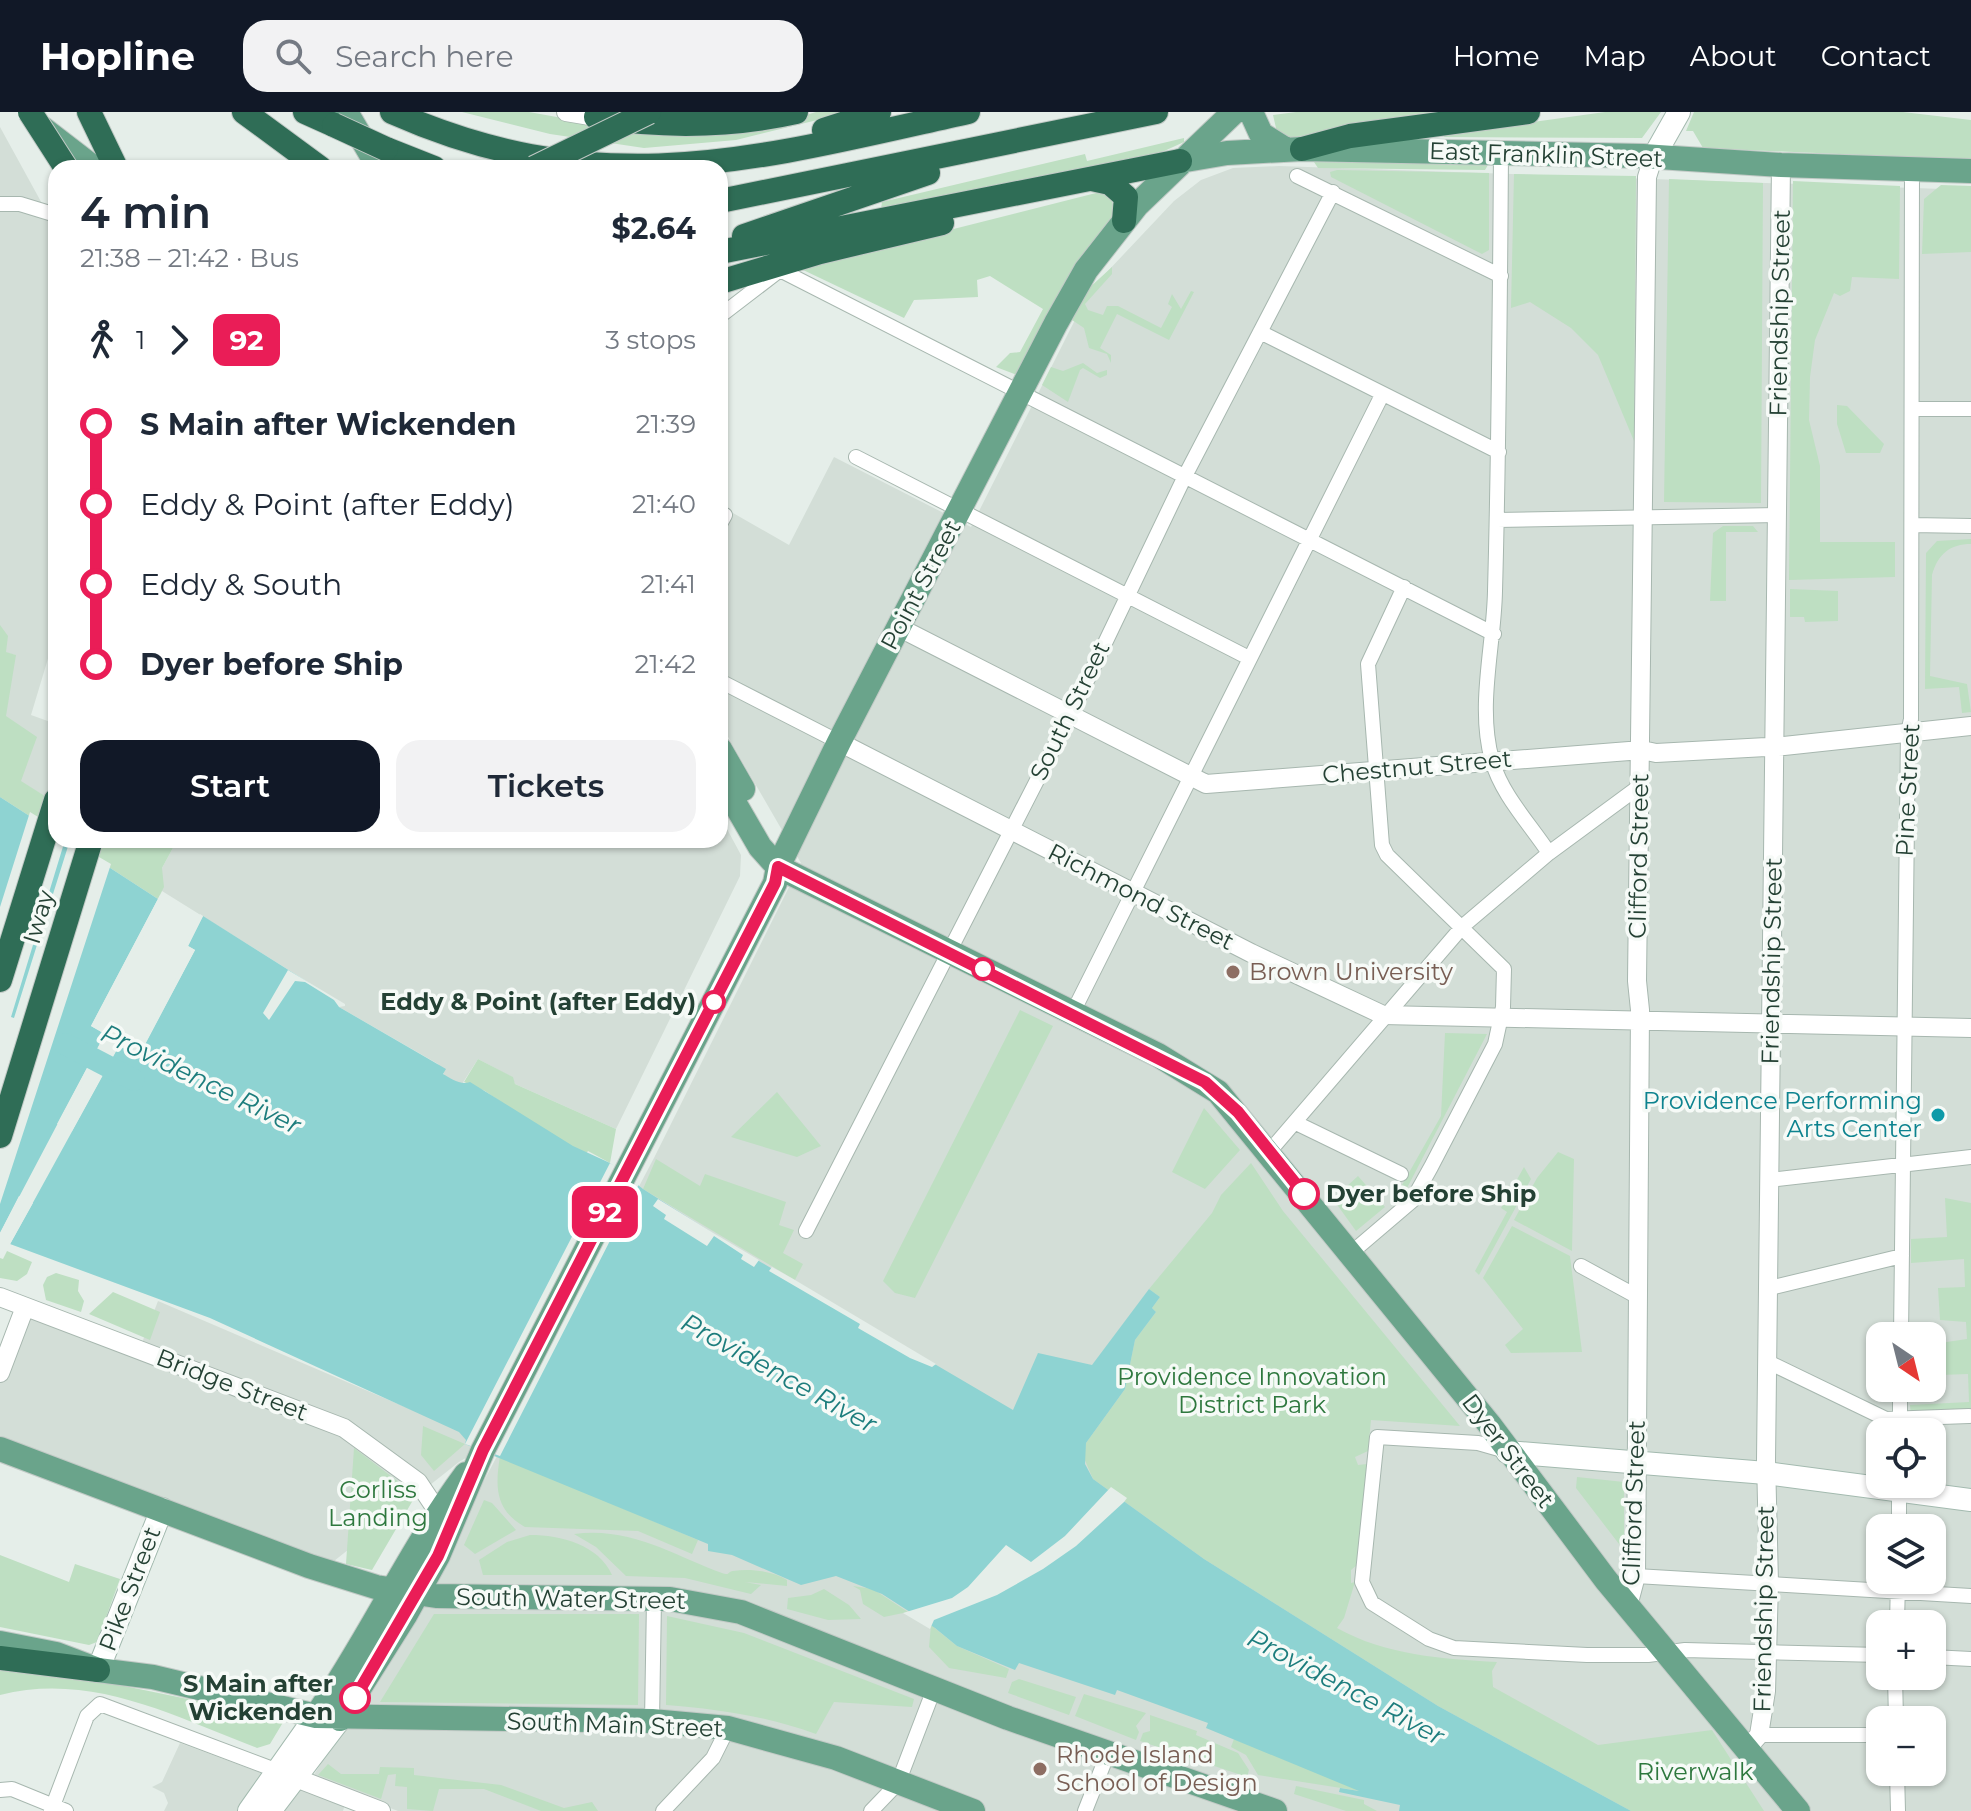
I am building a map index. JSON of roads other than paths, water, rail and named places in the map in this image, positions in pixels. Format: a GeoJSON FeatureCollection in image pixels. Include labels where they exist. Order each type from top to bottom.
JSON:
{"type":"FeatureCollection","features":[{"type":"Feature","properties":{"kind":"highway"},"geometry":{"type":"LineString","coordinates":[[30,112],[61,160]]}},
{"type":"Feature","properties":{"kind":"highway"},"geometry":{"type":"LineString","coordinates":[[86,112],[112,160]]}},
{"type":"Feature","properties":{"kind":"highway"},"geometry":{"type":"LineString","coordinates":[[244,112],[309,160]]}},
{"type":"Feature","properties":{"kind":"highway"},"geometry":{"type":"LineString","coordinates":[[305,112],[340,119],[383,159]]}},
{"type":"Feature","properties":{"kind":"highway"},"geometry":{"type":"LineString","coordinates":[[392,112],[459,138],[531,157],[559,160]]}},
{"type":"Feature","properties":{"kind":"highway"},"geometry":{"type":"LineString","coordinates":[[550,160],[649,112]]}},
{"type":"Feature","properties":{"kind":"highway"},"geometry":{"type":"LineString","coordinates":[[602,114],[707,125],[796,112]]}},
{"type":"Feature","properties":{"kind":"highway"},"geometry":{"type":"LineString","coordinates":[[711,160],[879,112]]}},
{"type":"Feature","properties":{"kind":"highway"},"geometry":{"type":"LineString","coordinates":[[728,161],[784,153],[968,112]]}},
{"type":"Feature","properties":{"kind":"highway"},"geometry":{"type":"LineString","coordinates":[[728,199],[1156,112]]}},
{"type":"Feature","properties":{"kind":"highway"},"geometry":{"type":"LineString","coordinates":[[1293,149],[1350,136],[1528,112]]}},
{"type":"Feature","properties":{"kind":"highway"},"geometry":{"type":"LineString","coordinates":[[728,243],[820,207],[1053,133]]}},
{"type":"Feature","properties":{"kind":"highway"},"geometry":{"type":"LineString","coordinates":[[728,251],[873,230],[1180,161]]}},
{"type":"Feature","properties":{"kind":"highway"},"geometry":{"type":"LineString","coordinates":[[1081,182],[1110,183],[1126,197],[1124,221]]}},
{"type":"Feature","properties":{"kind":"highway"},"geometry":{"type":"LineString","coordinates":[[728,279],[873,230]]}},
{"type":"Feature","properties":{"kind":"highway","name":"Iway"},"geometry":{"type":"LineString","coordinates":[[0,980],[48,826]]}},
{"type":"Feature","properties":{"kind":"highway","name":"Iway"},"geometry":{"type":"LineString","coordinates":[[0,1136],[90,848]]}},
{"type":"Feature","properties":{"kind":"highway"},"geometry":{"type":"LineString","coordinates":[[0,1658],[98,1670]]}},
{"type":"Feature","properties":{"kind":"main road"},"geometry":{"type":"LineString","coordinates":[[21,112],[84,160]]}},
{"type":"Feature","properties":{"kind":"main road","name":"Point Street"},"geometry":{"type":"LineString","coordinates":[[483,1450],[626,1171],[634,1129],[650,1093],[760,876],[778,867],[839,742],[1086,270],[1124,221],[1180,161],[1234,112]]}},
{"type":"Feature","properties":{"kind":"main road"},"geometry":{"type":"LineString","coordinates":[[1255,122],[1293,149]]}},
{"type":"Feature","properties":{"kind":"main road","name":"Clifford Street"},"geometry":{"type":"LineString","coordinates":[[1653,158],[1674,122]]}},
{"type":"Feature","properties":{"kind":"main road","name":"East Franklin Street"},"geometry":{"type":"LineString","coordinates":[[1180,161],[1227,153],[1293,149],[1501,153],[1971,171]]}},
{"type":"Feature","properties":{"kind":"main road","name":"Point Street"},"geometry":{"type":"LineString","coordinates":[[1067,305],[1164,196],[1190,172],[1227,153]]}},
{"type":"Feature","properties":{"kind":"main road"},"geometry":{"type":"LineString","coordinates":[[728,763],[771,838],[778,867]]}},
{"type":"Feature","properties":{"kind":"main road"},"geometry":{"type":"LineString","coordinates":[[728,792],[760,847],[778,867]]}},
{"type":"Feature","properties":{"kind":"main road","name":"Dyer Street"},"geometry":{"type":"LineString","coordinates":[[778,867],[1073,1012],[1205,1082],[1238,1112],[1492,1428],[1507,1452],[1628,1606],[1667,1653],[1752,1743],[1798,1811]]}},
{"type":"Feature","properties":{"kind":"main road","name":"South Water Street"},"geometry":{"type":"LineString","coordinates":[[0,1449],[309,1566],[406,1592],[654,1599],[698,1602],[741,1612],[934,1689],[1275,1811]]}},
{"type":"Feature","properties":{"kind":"main road"},"geometry":{"type":"LineString","coordinates":[[406,1592],[438,1512],[483,1450]]}},
{"type":"Feature","properties":{"kind":"main road"},"geometry":{"type":"LineString","coordinates":[[249,1811],[287,1774],[328,1718],[462,1506],[483,1450]]}},
{"type":"Feature","properties":{"kind":"main road"},"geometry":{"type":"LineString","coordinates":[[1507,1452],[1866,1483]]}},
{"type":"Feature","properties":{"kind":"main road"},"geometry":{"type":"LineString","coordinates":[[1946,1495],[1971,1500]]}},
{"type":"Feature","properties":{"kind":"main road","name":"Pike Street"},"geometry":{"type":"LineString","coordinates":[[98,1670],[162,1509]]}},
{"type":"Feature","properties":{"kind":"main road","name":"South Main Street"},"geometry":{"type":"LineString","coordinates":[[0,1643],[56,1654],[98,1670],[153,1677],[328,1718],[652,1721],[728,1728],[836,1758],[973,1811]]}},
{"type":"Feature","properties":{"kind":"main road","name":"Dyer Street"},"geometry":{"type":"LineString","coordinates":[[1752,1743],[1779,1811]]}},
{"type":"Feature","properties":{"kind":"main road"},"geometry":{"type":"LineString","coordinates":[[270,1811],[287,1774]]}},
{"type":"Feature","properties":{"kind":"street"},"geometry":{"type":"LineString","coordinates":[[566,112],[602,114]]}},
{"type":"Feature","properties":{"kind":"street"},"geometry":{"type":"LineString","coordinates":[[1501,153],[1499,452],[1494,634],[1488,680],[1492,760],[1504,789],[1549,853]]}},
{"type":"Feature","properties":{"kind":"street","name":"Clifford Street"},"geometry":{"type":"LineString","coordinates":[[1628,1606],[1636,1576],[1637,981],[1647,177],[1653,158]]}},
{"type":"Feature","properties":{"kind":"street","name":"Friendship Street"},"geometry":{"type":"LineString","coordinates":[[1752,1743],[1766,1691],[1769,1583],[1766,1473],[1781,165]]}},
{"type":"Feature","properties":{"kind":"street","name":"Pine Street"},"geometry":{"type":"LineString","coordinates":[[1901,1322],[1902,1026],[1908,733],[1911,719],[1909,244],[1912,167]]}},
{"type":"Feature","properties":{"kind":"street"},"geometry":{"type":"LineString","coordinates":[[1297,176],[1501,276]]}},
{"type":"Feature","properties":{"kind":"street","name":"South Street"},"geometry":{"type":"LineString","coordinates":[[806,1231],[1071,714],[1185,476],[1333,192]]}},
{"type":"Feature","properties":{"kind":"street"},"geometry":{"type":"LineString","coordinates":[[0,204],[20,204],[48,213]]}},
{"type":"Feature","properties":{"kind":"street"},"geometry":{"type":"LineString","coordinates":[[728,310],[780,270],[1311,538],[1494,634]]}},
{"type":"Feature","properties":{"kind":"street"},"geometry":{"type":"LineString","coordinates":[[1260,332],[1499,452]]}},
{"type":"Feature","properties":{"kind":"street"},"geometry":{"type":"LineString","coordinates":[[1073,1012],[1382,395]]}},
{"type":"Feature","properties":{"kind":"street"},"geometry":{"type":"LineString","coordinates":[[1912,409],[1971,409]]}},
{"type":"Feature","properties":{"kind":"street"},"geometry":{"type":"LineString","coordinates":[[856,457],[1249,658]]}},
{"type":"Feature","properties":{"kind":"street"},"geometry":{"type":"LineString","coordinates":[[1497,520],[1778,515]]}},
{"type":"Feature","properties":{"kind":"street"},"geometry":{"type":"LineString","coordinates":[[1912,525],[1971,526]]}},
{"type":"Feature","properties":{"kind":"street"},"geometry":{"type":"LineString","coordinates":[[1351,1253],[1412,1201],[1495,1044],[1501,1019],[1504,969],[1387,855],[1379,831],[1368,664],[1404,587]]}},
{"type":"Feature","properties":{"kind":"street","name":"Chestnut Street"},"geometry":{"type":"LineString","coordinates":[[900,628],[1206,784],[1492,760],[1642,750],[1656,753],[1774,746],[1971,726]]}},
{"type":"Feature","properties":{"kind":"street","name":"Richmond Street"},"geometry":{"type":"LineString","coordinates":[[728,685],[1132,892],[1383,1015],[1971,1028]]}},
{"type":"Feature","properties":{"kind":"street"},"geometry":{"type":"LineString","coordinates":[[728,693],[737,689]]}},
{"type":"Feature","properties":{"kind":"street"},"geometry":{"type":"LineString","coordinates":[[1269,1152],[1383,1015],[1463,926],[1549,853],[1640,786]]}},
{"type":"Feature","properties":{"kind":"street"},"geometry":{"type":"LineString","coordinates":[[1296,1123],[1401,1174]]}},
{"type":"Feature","properties":{"kind":"street"},"geometry":{"type":"LineString","coordinates":[[1769,1180],[1971,1157]]}},
{"type":"Feature","properties":{"kind":"street"},"geometry":{"type":"LineString","coordinates":[[1770,1288],[1902,1256]]}},
{"type":"Feature","properties":{"kind":"street"},"geometry":{"type":"LineString","coordinates":[[1581,1266],[1638,1297]]}},
{"type":"Feature","properties":{"kind":"street","name":"Bridge Street"},"geometry":{"type":"LineString","coordinates":[[0,1297],[344,1428],[418,1482],[438,1512]]}},
{"type":"Feature","properties":{"kind":"street"},"geometry":{"type":"LineString","coordinates":[[0,1373],[25,1307]]}},
{"type":"Feature","properties":{"kind":"street"},"geometry":{"type":"LineString","coordinates":[[1768,1362],[1880,1418]]}},
{"type":"Feature","properties":{"kind":"street"},"geometry":{"type":"LineString","coordinates":[[1946,1419],[1969,1416]]}},
{"type":"Feature","properties":{"kind":"street"},"geometry":{"type":"LineString","coordinates":[[1507,1452],[1478,1443],[1377,1437],[1362,1582],[1372,1603],[1429,1639],[1454,1648],[1587,1655],[1866,1655]]}},
{"type":"Feature","properties":{"kind":"street"},"geometry":{"type":"LineString","coordinates":[[1636,1576],[1866,1585]]}},
{"type":"Feature","properties":{"kind":"street"},"geometry":{"type":"LineString","coordinates":[[1946,1593],[1971,1596]]}},
{"type":"Feature","properties":{"kind":"street"},"geometry":{"type":"LineString","coordinates":[[652,1721],[654,1599]]}},
{"type":"Feature","properties":{"kind":"street"},"geometry":{"type":"LineString","coordinates":[[1946,1658],[1971,1659]]}},
{"type":"Feature","properties":{"kind":"street"},"geometry":{"type":"LineString","coordinates":[[871,1811],[898,1783],[934,1689]]}},
{"type":"Feature","properties":{"kind":"street"},"geometry":{"type":"LineString","coordinates":[[0,1790],[12,1789],[57,1809],[87,1716],[94,1707],[105,1704],[381,1811]]}},
{"type":"Feature","properties":{"kind":"street"},"geometry":{"type":"LineString","coordinates":[[663,1811],[713,1758],[728,1728]]}},
{"type":"Feature","properties":{"kind":"street"},"geometry":{"type":"LineString","coordinates":[[1752,1743],[1866,1736]]}},
{"type":"Feature","properties":{"kind":"street"},"geometry":{"type":"LineString","coordinates":[[1085,1811],[1108,1753]]}},
{"type":"Feature","properties":{"kind":"street"},"geometry":{"type":"LineString","coordinates":[[1897,1786],[1898,1811]]}},
{"type":"Feature","properties":{"kind":"water"},"geometry":{"type":"Polygon","coordinates":[[[0,797],[48,828],[48,848],[79,848],[158,899],[91,1026],[105,1034],[57,1124],[72,1131],[119,1045],[139,1055],[195,950],[188,946],[203,916],[341,1003],[339,1007],[446,1069],[443,1074],[459,1082],[470,1082],[573,1146],[610,1163],[643,1189],[730,1244],[1013,1410],[1038,1353],[1092,1365],[1149,1289],[1160,1297],[1152,1308],[1156,1312],[1135,1340],[1125,1389],[1086,1443],[1085,1464],[1093,1479],[1204,1559],[1438,1706],[1631,1811],[1399,1811],[1400,1805],[1339,1792],[1340,1788],[1359,1791],[1206,1728],[1208,1723],[1117,1690],[1115,1695],[1019,1663],[1015,1670],[957,1646],[882,1594],[836,1576],[801,1585],[732,1555],[708,1551],[708,1544],[465,1444],[466,1440],[459,1432],[210,1318],[10,1244],[33,1203],[19,1196],[0,1233],[0,797]]]}},
{"type":"Feature","properties":{"kind":"waterway","name":"Providence River"},"geometry":{"type":"LineString","coordinates":[[65,1044],[134,1080]]}},
{"type":"Feature","properties":{"kind":"place","name":"Brown University"},"geometry":{"type":"Point","coordinates":[1233,972]}},
{"type":"Feature","properties":{"kind":"place","name":"Eddy & Point (after Eddy)"},"geometry":{"type":"Point","coordinates":[714,1002]}},
{"type":"Feature","properties":{"kind":"place","name":"Providence Performing Arts Center"},"geometry":{"type":"Point","coordinates":[1938,1115]}},
{"type":"Feature","properties":{"kind":"place","name":"Dyer before Ship"},"geometry":{"type":"Point","coordinates":[1304,1194]}},
{"type":"Feature","properties":{"kind":"place","name":"S Main after Wickenden"},"geometry":{"type":"Point","coordinates":[355,1698]}},
{"type":"Feature","properties":{"kind":"place","name":"Rhode Island School of Design"},"geometry":{"type":"Point","coordinates":[1040,1769]}},
{"type":"Feature","properties":{"kind":"park label","name":"Providence Innovation District Park"},"geometry":{"type":"Point","coordinates":[1252,1391]}},
{"type":"Feature","properties":{"kind":"park label","name":"Corliss Landing"},"geometry":{"type":"Point","coordinates":[378,1504]}},
{"type":"Feature","properties":{"kind":"park label","name":"Riverwalk"},"geometry":{"type":"Point","coordinates":[1695,1772]}}]}
